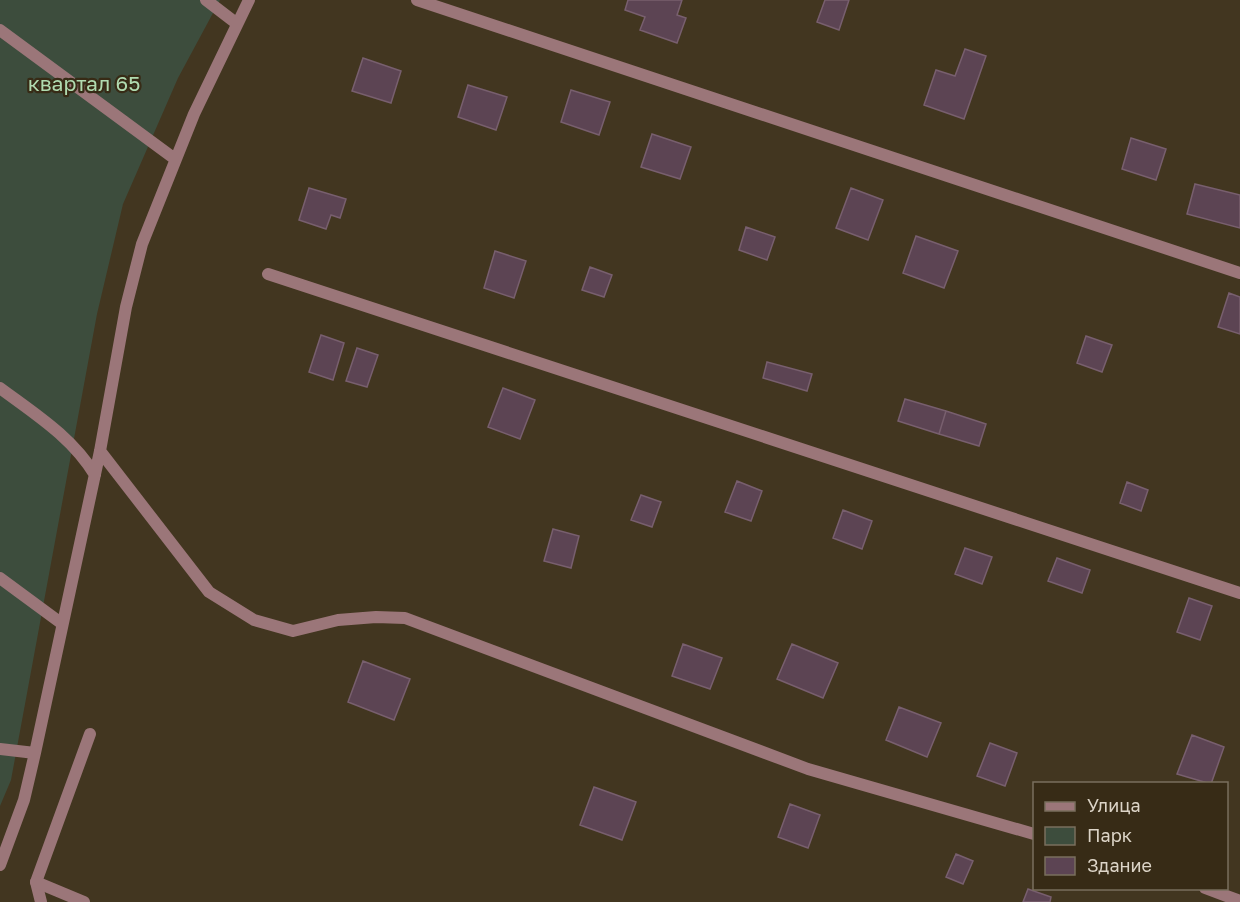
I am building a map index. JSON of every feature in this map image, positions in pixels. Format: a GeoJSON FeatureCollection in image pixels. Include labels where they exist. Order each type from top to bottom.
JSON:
{"type":"FeatureCollection","features":[{"type":"Feature","properties":{"kind":"street"},"geometry":{"type":"LineString","coordinates":[[206,0],[236,23]]}},
{"type":"Feature","properties":{"kind":"street"},"geometry":{"type":"LineString","coordinates":[[0,865],[24,800],[35,753],[142,244],[175,159],[236,23],[249,0]]}},
{"type":"Feature","properties":{"kind":"street"},"geometry":{"type":"LineString","coordinates":[[417,0],[1240,273]]}},
{"type":"Feature","properties":{"kind":"street"},"geometry":{"type":"LineString","coordinates":[[0,30],[175,159]]}},
{"type":"Feature","properties":{"kind":"street"},"geometry":{"type":"LineString","coordinates":[[268,274],[1240,593]]}},
{"type":"Feature","properties":{"kind":"street"},"geometry":{"type":"LineString","coordinates":[[0,388],[62,434],[84,456],[95,474]]}},
{"type":"Feature","properties":{"kind":"street"},"geometry":{"type":"LineString","coordinates":[[100,451],[209,592],[254,620],[293,631],[338,620],[405,618],[808,769],[1033,833]]}},
{"type":"Feature","properties":{"kind":"street"},"geometry":{"type":"LineString","coordinates":[[0,578],[61,623]]}},
{"type":"Feature","properties":{"kind":"street"},"geometry":{"type":"LineString","coordinates":[[41,902],[36,882],[90,734]]}},
{"type":"Feature","properties":{"kind":"street"},"geometry":{"type":"LineString","coordinates":[[0,749],[35,753]]}},
{"type":"Feature","properties":{"kind":"street"},"geometry":{"type":"LineString","coordinates":[[36,882],[84,902]]}},
{"type":"Feature","properties":{"kind":"street"},"geometry":{"type":"LineString","coordinates":[[1210,890],[1240,901]]}},
{"type":"Feature","properties":{"kind":"green space","name":"квартал 65"},"geometry":{"type":"Polygon","coordinates":[[[0,0],[220,0],[178,78],[123,204],[97,314],[11,780],[0,806],[0,0]]]}},
{"type":"Feature","properties":{"kind":"building"},"geometry":{"type":"Polygon","coordinates":[[[628,0],[682,0],[677,15],[686,18],[677,43],[640,30],[645,17],[625,10],[628,0]]]}},
{"type":"Feature","properties":{"kind":"building"},"geometry":{"type":"Polygon","coordinates":[[[825,0],[849,0],[839,30],[817,22],[825,0]]]}},
{"type":"Feature","properties":{"kind":"building"},"geometry":{"type":"Polygon","coordinates":[[[965,49],[986,56],[964,119],[924,105],[936,70],[955,76],[965,49]]]}},
{"type":"Feature","properties":{"kind":"building"},"geometry":{"type":"Polygon","coordinates":[[[363,58],[401,71],[391,103],[352,91],[363,58]]]}},
{"type":"Feature","properties":{"kind":"building"},"geometry":{"type":"Polygon","coordinates":[[[468,85],[507,97],[496,130],[458,117],[468,85]]]}},
{"type":"Feature","properties":{"kind":"building"},"geometry":{"type":"Polygon","coordinates":[[[571,90],[610,102],[599,135],[561,122],[571,90]]]}},
{"type":"Feature","properties":{"kind":"building"},"geometry":{"type":"Polygon","coordinates":[[[652,134],[691,147],[680,179],[641,167],[652,134]]]}},
{"type":"Feature","properties":{"kind":"building"},"geometry":{"type":"Polygon","coordinates":[[[1131,138],[1166,149],[1156,180],[1122,169],[1131,138]]]}},
{"type":"Feature","properties":{"kind":"building"},"geometry":{"type":"Polygon","coordinates":[[[1195,184],[1240,195],[1240,228],[1187,214],[1195,184]]]}},
{"type":"Feature","properties":{"kind":"building"},"geometry":{"type":"Polygon","coordinates":[[[309,188],[346,199],[340,218],[331,215],[326,229],[299,220],[309,188]]]}},
{"type":"Feature","properties":{"kind":"building"},"geometry":{"type":"Polygon","coordinates":[[[851,188],[883,200],[868,240],[836,228],[851,188]]]}},
{"type":"Feature","properties":{"kind":"building"},"geometry":{"type":"Polygon","coordinates":[[[746,227],[775,237],[767,260],[739,250],[746,227]]]}},
{"type":"Feature","properties":{"kind":"building"},"geometry":{"type":"Polygon","coordinates":[[[916,236],[958,251],[944,288],[903,273],[916,236]]]}},
{"type":"Feature","properties":{"kind":"building"},"geometry":{"type":"Polygon","coordinates":[[[495,251],[526,261],[514,298],[484,288],[495,251]]]}},
{"type":"Feature","properties":{"kind":"building"},"geometry":{"type":"Polygon","coordinates":[[[590,267],[612,275],[604,297],[582,290],[590,267]]]}},
{"type":"Feature","properties":{"kind":"building"},"geometry":{"type":"Polygon","coordinates":[[[1229,293],[1240,297],[1240,334],[1218,327],[1229,293]]]}},
{"type":"Feature","properties":{"kind":"building"},"geometry":{"type":"Polygon","coordinates":[[[321,335],[344,343],[333,380],[309,372],[321,335]]]}},
{"type":"Feature","properties":{"kind":"building"},"geometry":{"type":"Polygon","coordinates":[[[1086,336],[1112,345],[1102,372],[1077,363],[1086,336]]]}},
{"type":"Feature","properties":{"kind":"building"},"geometry":{"type":"Polygon","coordinates":[[[357,348],[378,355],[367,387],[346,381],[357,348]]]}},
{"type":"Feature","properties":{"kind":"building"},"geometry":{"type":"Polygon","coordinates":[[[767,362],[812,374],[807,391],[763,378],[767,362]]]}},
{"type":"Feature","properties":{"kind":"building"},"geometry":{"type":"Polygon","coordinates":[[[503,388],[535,400],[520,439],[488,427],[503,388]]]}},
{"type":"Feature","properties":{"kind":"building"},"geometry":{"type":"Polygon","coordinates":[[[905,399],[946,411],[939,434],[898,421],[905,399]]]}},
{"type":"Feature","properties":{"kind":"building"},"geometry":{"type":"Polygon","coordinates":[[[946,411],[986,424],[979,446],[939,434],[946,411]]]}},
{"type":"Feature","properties":{"kind":"building"},"geometry":{"type":"Polygon","coordinates":[[[737,481],[762,491],[751,521],[725,512],[737,481]]]}},
{"type":"Feature","properties":{"kind":"building"},"geometry":{"type":"Polygon","coordinates":[[[1127,482],[1148,490],[1141,511],[1120,503],[1127,482]]]}},
{"type":"Feature","properties":{"kind":"building"},"geometry":{"type":"Polygon","coordinates":[[[641,495],[661,502],[652,527],[631,520],[641,495]]]}},
{"type":"Feature","properties":{"kind":"building"},"geometry":{"type":"Polygon","coordinates":[[[843,510],[872,521],[862,549],[833,538],[843,510]]]}},
{"type":"Feature","properties":{"kind":"building"},"geometry":{"type":"Polygon","coordinates":[[[553,529],[579,536],[571,568],[544,561],[553,529]]]}},
{"type":"Feature","properties":{"kind":"building"},"geometry":{"type":"Polygon","coordinates":[[[965,548],[992,557],[982,584],[955,574],[965,548]]]}},
{"type":"Feature","properties":{"kind":"building"},"geometry":{"type":"Polygon","coordinates":[[[1057,558],[1090,570],[1082,593],[1048,581],[1057,558]]]}},
{"type":"Feature","properties":{"kind":"building"},"geometry":{"type":"Polygon","coordinates":[[[1189,598],[1212,606],[1200,640],[1177,632],[1189,598]]]}},
{"type":"Feature","properties":{"kind":"building"},"geometry":{"type":"Polygon","coordinates":[[[683,644],[722,658],[710,689],[672,676],[683,644]]]}},
{"type":"Feature","properties":{"kind":"building"},"geometry":{"type":"Polygon","coordinates":[[[792,644],[838,663],[823,698],[777,679],[792,644]]]}},
{"type":"Feature","properties":{"kind":"building"},"geometry":{"type":"Polygon","coordinates":[[[363,661],[410,679],[394,720],[348,702],[363,661]]]}},
{"type":"Feature","properties":{"kind":"building"},"geometry":{"type":"Polygon","coordinates":[[[899,707],[941,723],[927,757],[886,740],[899,707]]]}},
{"type":"Feature","properties":{"kind":"building"},"geometry":{"type":"Polygon","coordinates":[[[1192,735],[1224,747],[1212,782],[1177,774],[1192,735]]]}},
{"type":"Feature","properties":{"kind":"building"},"geometry":{"type":"Polygon","coordinates":[[[990,743],[1017,753],[1005,786],[977,776],[990,743]]]}},
{"type":"Feature","properties":{"kind":"building"},"geometry":{"type":"Polygon","coordinates":[[[594,787],[636,802],[622,840],[580,825],[594,787]]]}},
{"type":"Feature","properties":{"kind":"building"},"geometry":{"type":"Polygon","coordinates":[[[790,804],[820,815],[808,848],[778,837],[790,804]]]}},
{"type":"Feature","properties":{"kind":"building"},"geometry":{"type":"Polygon","coordinates":[[[956,854],[973,861],[963,884],[946,877],[956,854]]]}},
{"type":"Feature","properties":{"kind":"building"},"geometry":{"type":"Polygon","coordinates":[[[1028,889],[1051,897],[1050,902],[1023,902],[1028,889]]]}}]}
